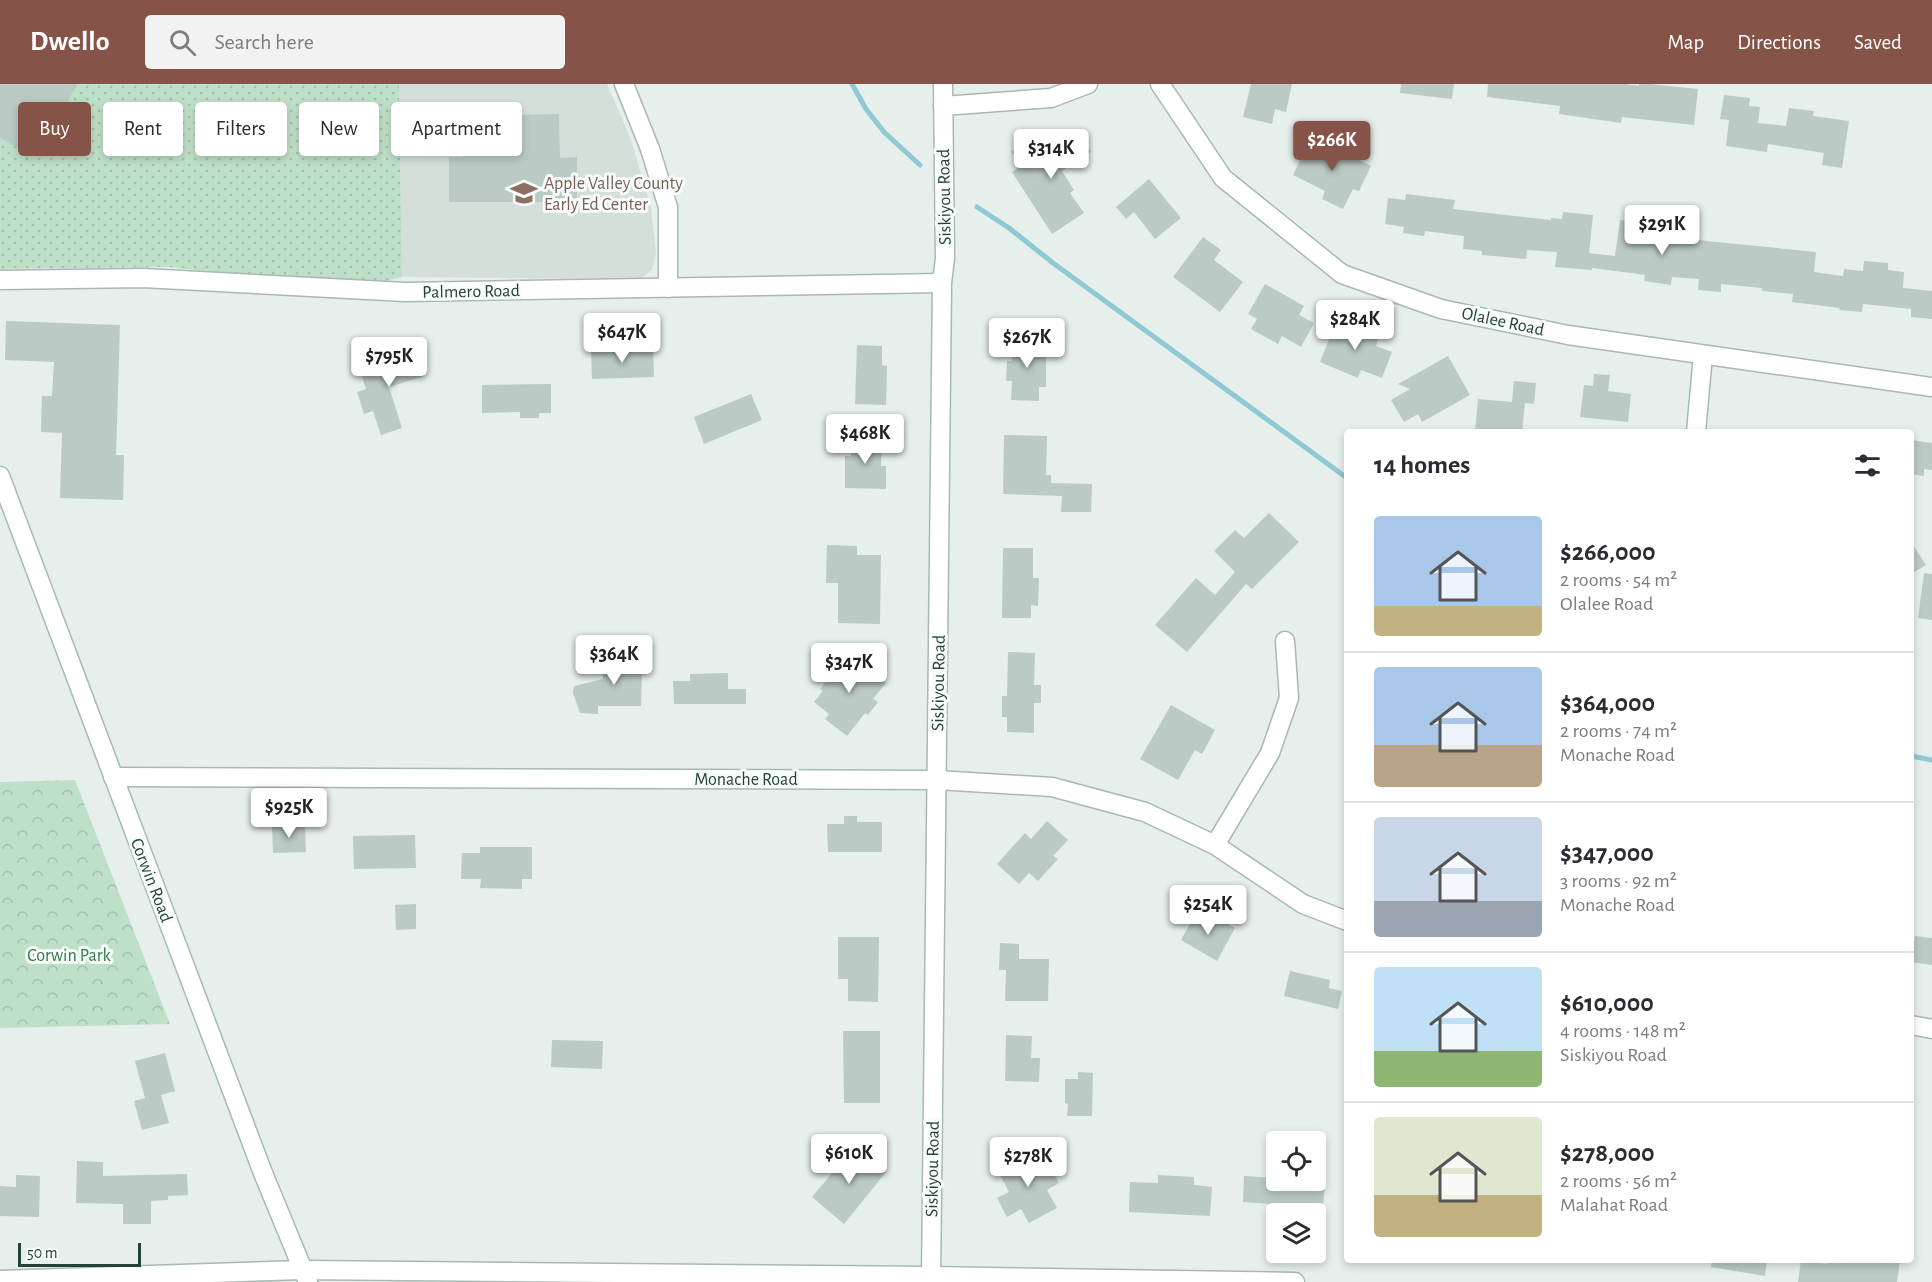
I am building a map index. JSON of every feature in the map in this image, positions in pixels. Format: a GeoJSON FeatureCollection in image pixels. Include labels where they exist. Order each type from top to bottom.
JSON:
{"type":"FeatureCollection","features":[{"type":"Feature","properties":{"kind":"street"},"geometry":{"type":"LineString","coordinates":[[624,84],[650,149],[668,207],[668,288]]}},
{"type":"Feature","properties":{"kind":"street","name":"Siskiyou Road"},"geometry":{"type":"LineString","coordinates":[[931,1279],[942,283],[945,258],[943,84]]}},
{"type":"Feature","properties":{"kind":"street"},"geometry":{"type":"LineString","coordinates":[[944,106],[1051,98],[1088,84]]}},
{"type":"Feature","properties":{"kind":"street","name":"Olalee Road"},"geometry":{"type":"LineString","coordinates":[[1160,84],[1223,178],[1342,274],[1442,309],[1569,335],[1932,387]]}},
{"type":"Feature","properties":{"kind":"street","name":"Palmero Road"},"geometry":{"type":"LineString","coordinates":[[0,280],[143,278],[405,292],[942,283]]}},
{"type":"Feature","properties":{"kind":"street"},"geometry":{"type":"LineString","coordinates":[[1696,429],[1703,355]]}},
{"type":"Feature","properties":{"kind":"street","name":"Corwin Road"},"geometry":{"type":"LineString","coordinates":[[0,476],[112,777],[263,1173],[305,1276]]}},
{"type":"Feature","properties":{"kind":"street"},"geometry":{"type":"LineString","coordinates":[[1215,845],[1270,753],[1286,709],[1289,698],[1285,641]]}},
{"type":"Feature","properties":{"kind":"street","name":"Monache Road"},"geometry":{"type":"LineString","coordinates":[[112,777],[937,780],[1052,787],[1145,812],[1215,845],[1303,904],[1344,920]]}},
{"type":"Feature","properties":{"kind":"street"},"geometry":{"type":"LineString","coordinates":[[1914,1026],[1932,1029]]}},
{"type":"Feature","properties":{"kind":"street"},"geometry":{"type":"LineString","coordinates":[[0,1280],[305,1276],[1294,1282]]}},
{"type":"Feature","properties":{"kind":"shaded area","name":"Apple Valley County Early Ed Center"},"geometry":{"type":"Polygon","coordinates":[[[399,84],[607,84],[630,137],[651,207],[656,253],[652,270],[640,279],[402,277],[400,156],[522,156],[522,102],[399,102],[399,84]]]}},
{"type":"Feature","properties":{"kind":"green space"},"geometry":{"type":"Polygon","coordinates":[[[0,84],[399,84],[399,102],[391,102],[391,156],[400,156],[402,277],[374,284],[252,276],[168,267],[0,269],[0,84]]]}},
{"type":"Feature","properties":{"kind":"green space","name":"Corwin Park"},"geometry":{"type":"Polygon","coordinates":[[[75,780],[170,1024],[0,1028],[0,782],[75,780]]]}},
{"type":"Feature","properties":{"kind":"building"},"geometry":{"type":"Polygon","coordinates":[[[0,84],[77,84],[67,102],[18,102],[18,148],[0,138],[0,84]]]}},
{"type":"Feature","properties":{"kind":"building"},"geometry":{"type":"Polygon","coordinates":[[[1251,84],[1292,84],[1286,112],[1275,109],[1272,124],[1243,117],[1251,84]]]}},
{"type":"Feature","properties":{"kind":"building"},"geometry":{"type":"Polygon","coordinates":[[[1401,84],[1454,84],[1452,99],[1400,93],[1401,84]]]}},
{"type":"Feature","properties":{"kind":"building"},"geometry":{"type":"Polygon","coordinates":[[[1488,84],[1625,84],[1639,86],[1639,84],[1650,84],[1698,89],[1694,125],[1622,117],[1621,123],[1559,114],[1560,106],[1487,97],[1488,84]]]}},
{"type":"Feature","properties":{"kind":"building"},"geometry":{"type":"Polygon","coordinates":[[[1724,95],[1750,98],[1749,106],[1760,107],[1758,123],[1786,126],[1789,108],[1814,111],[1813,116],[1849,121],[1842,168],[1822,165],[1824,153],[1768,144],[1767,152],[1726,146],[1729,120],[1720,119],[1724,95]]]}},
{"type":"Feature","properties":{"kind":"building"},"geometry":{"type":"Polygon","coordinates":[[[559,114],[560,158],[577,157],[577,202],[449,202],[449,157],[522,156],[522,115],[559,114]]]}},
{"type":"Feature","properties":{"kind":"building"},"geometry":{"type":"Polygon","coordinates":[[[1077,132],[1091,152],[1062,171],[1074,190],[1070,193],[1084,213],[1052,234],[1012,172],[1021,166],[1011,151],[1028,139],[1040,157],[1077,132]]]}},
{"type":"Feature","properties":{"kind":"building"},"geometry":{"type":"Polygon","coordinates":[[[1312,136],[1371,166],[1359,191],[1353,189],[1343,209],[1322,199],[1325,191],[1293,175],[1312,136]]]}},
{"type":"Feature","properties":{"kind":"building"},"geometry":{"type":"Polygon","coordinates":[[[1149,179],[1181,218],[1155,239],[1134,212],[1126,219],[1116,207],[1149,179]]]}},
{"type":"Feature","properties":{"kind":"building"},"geometry":{"type":"Polygon","coordinates":[[[1406,194],[1455,200],[1453,209],[1551,220],[1551,218],[1562,219],[1563,212],[1593,215],[1589,253],[1615,256],[1620,220],[1678,227],[1677,238],[1816,252],[1814,272],[1843,276],[1844,269],[1863,271],[1864,261],[1888,263],[1888,270],[1904,272],[1903,288],[1932,291],[1932,319],[1911,317],[1911,309],[1863,304],[1862,312],[1792,302],[1793,294],[1762,291],[1762,288],[1721,284],[1721,292],[1698,290],[1699,279],[1672,277],[1671,285],[1644,281],[1645,275],[1592,268],[1592,270],[1555,267],[1557,252],[1527,250],[1526,259],[1482,255],[1482,251],[1463,249],[1464,236],[1425,231],[1424,236],[1403,233],[1404,227],[1385,224],[1388,198],[1405,200],[1406,194]]]}},
{"type":"Feature","properties":{"kind":"building"},"geometry":{"type":"Polygon","coordinates":[[[1203,237],[1221,250],[1214,260],[1243,282],[1220,312],[1173,277],[1203,237]]]}},
{"type":"Feature","properties":{"kind":"building"},"geometry":{"type":"Polygon","coordinates":[[[1265,284],[1304,306],[1299,315],[1314,323],[1301,347],[1282,336],[1278,344],[1251,329],[1257,319],[1248,314],[1265,284]]]}},
{"type":"Feature","properties":{"kind":"building"},"geometry":{"type":"Polygon","coordinates":[[[1337,319],[1379,336],[1376,346],[1392,352],[1382,378],[1361,370],[1358,378],[1320,362],[1337,319]]]}},
{"type":"Feature","properties":{"kind":"building"},"geometry":{"type":"Polygon","coordinates":[[[6,321],[120,325],[116,455],[124,455],[123,500],[60,498],[62,433],[41,432],[42,396],[52,396],[54,362],[5,360],[6,321]]]}},
{"type":"Feature","properties":{"kind":"building"},"geometry":{"type":"Polygon","coordinates":[[[1012,336],[1039,336],[1039,351],[1046,351],[1046,387],[1039,387],[1039,401],[1011,400],[1012,381],[1006,381],[1007,361],[1012,361],[1012,336]]]}},
{"type":"Feature","properties":{"kind":"building"},"geometry":{"type":"Polygon","coordinates":[[[857,345],[882,346],[882,365],[887,366],[886,405],[855,404],[857,345]]]}},
{"type":"Feature","properties":{"kind":"building"},"geometry":{"type":"Polygon","coordinates":[[[653,348],[654,377],[592,379],[591,350],[653,348]]]}},
{"type":"Feature","properties":{"kind":"building"},"geometry":{"type":"Polygon","coordinates":[[[416,349],[424,376],[389,387],[402,428],[381,435],[373,411],[364,414],[357,392],[366,389],[362,377],[379,372],[375,362],[416,349]]]}},
{"type":"Feature","properties":{"kind":"building"},"geometry":{"type":"Polygon","coordinates":[[[1448,356],[1470,395],[1422,422],[1418,414],[1404,422],[1391,400],[1410,389],[1398,384],[1448,356]]]}},
{"type":"Feature","properties":{"kind":"building"},"geometry":{"type":"Polygon","coordinates":[[[1594,374],[1610,375],[1608,391],[1631,394],[1628,422],[1580,417],[1584,385],[1593,386],[1594,374]]]}},
{"type":"Feature","properties":{"kind":"building"},"geometry":{"type":"Polygon","coordinates":[[[1514,381],[1536,383],[1534,404],[1525,403],[1522,429],[1475,429],[1478,399],[1512,402],[1514,381]]]}},
{"type":"Feature","properties":{"kind":"building"},"geometry":{"type":"Polygon","coordinates":[[[551,384],[551,413],[539,413],[539,418],[520,418],[520,412],[482,413],[482,385],[551,384]]]}},
{"type":"Feature","properties":{"kind":"building"},"geometry":{"type":"Polygon","coordinates":[[[751,394],[762,420],[704,444],[694,417],[751,394]]]}},
{"type":"Feature","properties":{"kind":"building"},"geometry":{"type":"Polygon","coordinates":[[[1004,435],[1047,436],[1046,475],[1051,475],[1051,483],[1092,484],[1091,512],[1061,512],[1062,496],[1003,494],[1004,435]]]}},
{"type":"Feature","properties":{"kind":"building"},"geometry":{"type":"Polygon","coordinates":[[[851,438],[882,439],[881,466],[886,466],[886,489],[845,488],[845,456],[851,456],[851,438]]]}},
{"type":"Feature","properties":{"kind":"building"},"geometry":{"type":"Polygon","coordinates":[[[1914,440],[1932,443],[1932,470],[1924,469],[1924,476],[1914,474],[1914,440]]]}},
{"type":"Feature","properties":{"kind":"building"},"geometry":{"type":"Polygon","coordinates":[[[1269,513],[1299,542],[1252,589],[1246,584],[1187,652],[1155,625],[1196,578],[1215,595],[1235,572],[1214,551],[1235,530],[1244,538],[1269,513]]]}},
{"type":"Feature","properties":{"kind":"building"},"geometry":{"type":"Polygon","coordinates":[[[827,545],[857,546],[857,555],[881,555],[880,624],[838,623],[838,583],[826,583],[827,545]]]}},
{"type":"Feature","properties":{"kind":"building"},"geometry":{"type":"Polygon","coordinates":[[[1914,547],[1926,565],[1914,572],[1914,547]]]}},
{"type":"Feature","properties":{"kind":"building"},"geometry":{"type":"Polygon","coordinates":[[[1003,548],[1033,548],[1033,578],[1039,578],[1038,606],[1031,605],[1031,618],[1002,618],[1003,548]]]}},
{"type":"Feature","properties":{"kind":"building"},"geometry":{"type":"Polygon","coordinates":[[[1924,573],[1932,574],[1932,620],[1918,618],[1924,573]]]}},
{"type":"Feature","properties":{"kind":"building"},"geometry":{"type":"Polygon","coordinates":[[[643,651],[649,668],[642,670],[641,706],[598,706],[598,714],[580,713],[573,693],[574,686],[603,679],[603,664],[643,651]]]}},
{"type":"Feature","properties":{"kind":"building"},"geometry":{"type":"Polygon","coordinates":[[[1008,652],[1035,653],[1034,685],[1041,685],[1041,703],[1034,703],[1034,733],[1007,732],[1007,717],[1002,717],[1002,696],[1007,696],[1008,652]]]}},
{"type":"Feature","properties":{"kind":"building"},"geometry":{"type":"Polygon","coordinates":[[[848,653],[886,683],[873,699],[878,702],[868,715],[865,713],[847,736],[825,719],[829,714],[814,702],[823,691],[820,689],[848,653]]]}},
{"type":"Feature","properties":{"kind":"building"},"geometry":{"type":"Polygon","coordinates":[[[728,673],[728,689],[746,689],[746,704],[674,704],[673,681],[690,681],[690,674],[728,673]]]}},
{"type":"Feature","properties":{"kind":"building"},"geometry":{"type":"Polygon","coordinates":[[[1171,705],[1215,730],[1202,754],[1195,750],[1178,780],[1140,759],[1171,705]]]}},
{"type":"Feature","properties":{"kind":"building"},"geometry":{"type":"Polygon","coordinates":[[[844,816],[857,816],[857,822],[882,822],[882,852],[828,852],[827,824],[844,824],[844,816]]]}},
{"type":"Feature","properties":{"kind":"building"},"geometry":{"type":"Polygon","coordinates":[[[1047,821],[1068,840],[1053,856],[1058,859],[1038,881],[1029,873],[1019,884],[997,864],[1025,833],[1031,839],[1047,821]]]}},
{"type":"Feature","properties":{"kind":"building"},"geometry":{"type":"Polygon","coordinates":[[[305,825],[306,852],[273,853],[272,826],[305,825]]]}},
{"type":"Feature","properties":{"kind":"building"},"geometry":{"type":"Polygon","coordinates":[[[415,835],[416,868],[354,869],[353,836],[415,835]]]}},
{"type":"Feature","properties":{"kind":"building"},"geometry":{"type":"Polygon","coordinates":[[[480,847],[532,847],[532,879],[522,879],[522,889],[480,888],[481,879],[461,879],[462,853],[480,853],[480,847]]]}},
{"type":"Feature","properties":{"kind":"building"},"geometry":{"type":"Polygon","coordinates":[[[416,904],[416,929],[396,930],[395,905],[416,904]]]}},
{"type":"Feature","properties":{"kind":"building"},"geometry":{"type":"Polygon","coordinates":[[[1196,913],[1216,924],[1219,919],[1235,928],[1217,961],[1181,940],[1196,913]]]}},
{"type":"Feature","properties":{"kind":"building"},"geometry":{"type":"Polygon","coordinates":[[[1915,936],[1932,938],[1932,965],[1914,962],[1915,936]]]}},
{"type":"Feature","properties":{"kind":"building"},"geometry":{"type":"Polygon","coordinates":[[[838,937],[879,937],[878,1002],[848,1001],[848,979],[838,979],[838,937]]]}},
{"type":"Feature","properties":{"kind":"building"},"geometry":{"type":"Polygon","coordinates":[[[1000,943],[1019,944],[1019,959],[1049,959],[1048,1001],[1005,1001],[1006,970],[999,970],[1000,943]]]}},
{"type":"Feature","properties":{"kind":"building"},"geometry":{"type":"Polygon","coordinates":[[[1290,971],[1330,980],[1329,988],[1342,991],[1338,1009],[1284,996],[1290,971]]]}},
{"type":"Feature","properties":{"kind":"building"},"geometry":{"type":"Polygon","coordinates":[[[843,1031],[880,1031],[880,1103],[844,1103],[843,1031]]]}},
{"type":"Feature","properties":{"kind":"building"},"geometry":{"type":"Polygon","coordinates":[[[1006,1035],[1032,1036],[1031,1058],[1040,1058],[1039,1082],[1005,1081],[1006,1035]]]}},
{"type":"Feature","properties":{"kind":"building"},"geometry":{"type":"Polygon","coordinates":[[[552,1040],[603,1041],[602,1069],[551,1067],[552,1040]]]}},
{"type":"Feature","properties":{"kind":"building"},"geometry":{"type":"Polygon","coordinates":[[[165,1053],[175,1091],[161,1095],[169,1123],[142,1130],[134,1101],[145,1098],[135,1061],[165,1053]]]}},
{"type":"Feature","properties":{"kind":"building"},"geometry":{"type":"Polygon","coordinates":[[[1078,1072],[1093,1073],[1092,1116],[1067,1116],[1065,1079],[1078,1079],[1078,1072]]]}},
{"type":"Feature","properties":{"kind":"building"},"geometry":{"type":"Polygon","coordinates":[[[855,1146],[886,1172],[844,1224],[812,1197],[855,1146]]]}},
{"type":"Feature","properties":{"kind":"building"},"geometry":{"type":"Polygon","coordinates":[[[1042,1153],[1059,1183],[1047,1190],[1057,1208],[1029,1223],[1021,1209],[1007,1217],[997,1198],[1009,1192],[998,1171],[1029,1154],[1032,1159],[1042,1153]]]}},
{"type":"Feature","properties":{"kind":"building"},"geometry":{"type":"Polygon","coordinates":[[[77,1161],[103,1162],[103,1176],[187,1174],[188,1195],[168,1196],[168,1200],[151,1201],[151,1224],[123,1224],[123,1204],[76,1203],[77,1161]]]}},
{"type":"Feature","properties":{"kind":"building"},"geometry":{"type":"Polygon","coordinates":[[[16,1175],[40,1176],[39,1217],[0,1216],[0,1186],[16,1187],[16,1175]]]}},
{"type":"Feature","properties":{"kind":"building"},"geometry":{"type":"Polygon","coordinates":[[[1158,1175],[1194,1177],[1194,1185],[1212,1187],[1210,1216],[1129,1212],[1130,1182],[1158,1183],[1158,1175]]]}},
{"type":"Feature","properties":{"kind":"building"},"geometry":{"type":"Polygon","coordinates":[[[1244,1176],[1266,1177],[1266,1191],[1324,1191],[1323,1203],[1243,1202],[1244,1176]]]}},
{"type":"Feature","properties":{"kind":"building"},"geometry":{"type":"Polygon","coordinates":[[[1712,1263],[1767,1263],[1765,1276],[1711,1267],[1712,1263]]]}},
{"type":"Feature","properties":{"kind":"building"},"geometry":{"type":"Polygon","coordinates":[[[1801,1263],[1900,1263],[1897,1282],[1798,1282],[1801,1263]]]}},
{"type":"Feature","properties":{"kind":"waterway"},"geometry":{"type":"LineString","coordinates":[[852,84],[866,109],[884,132],[920,165]]}},
{"type":"Feature","properties":{"kind":"waterway"},"geometry":{"type":"LineString","coordinates":[[977,207],[1009,228],[1053,263],[1344,476]]}},
{"type":"Feature","properties":{"kind":"waterway"},"geometry":{"type":"LineString","coordinates":[[1914,757],[1932,760]]}},
{"type":"Feature","properties":{"kind":"place","name":"Apple Valley County Early Ed Center"},"geometry":{"type":"Point","coordinates":[524,193]}}]}
